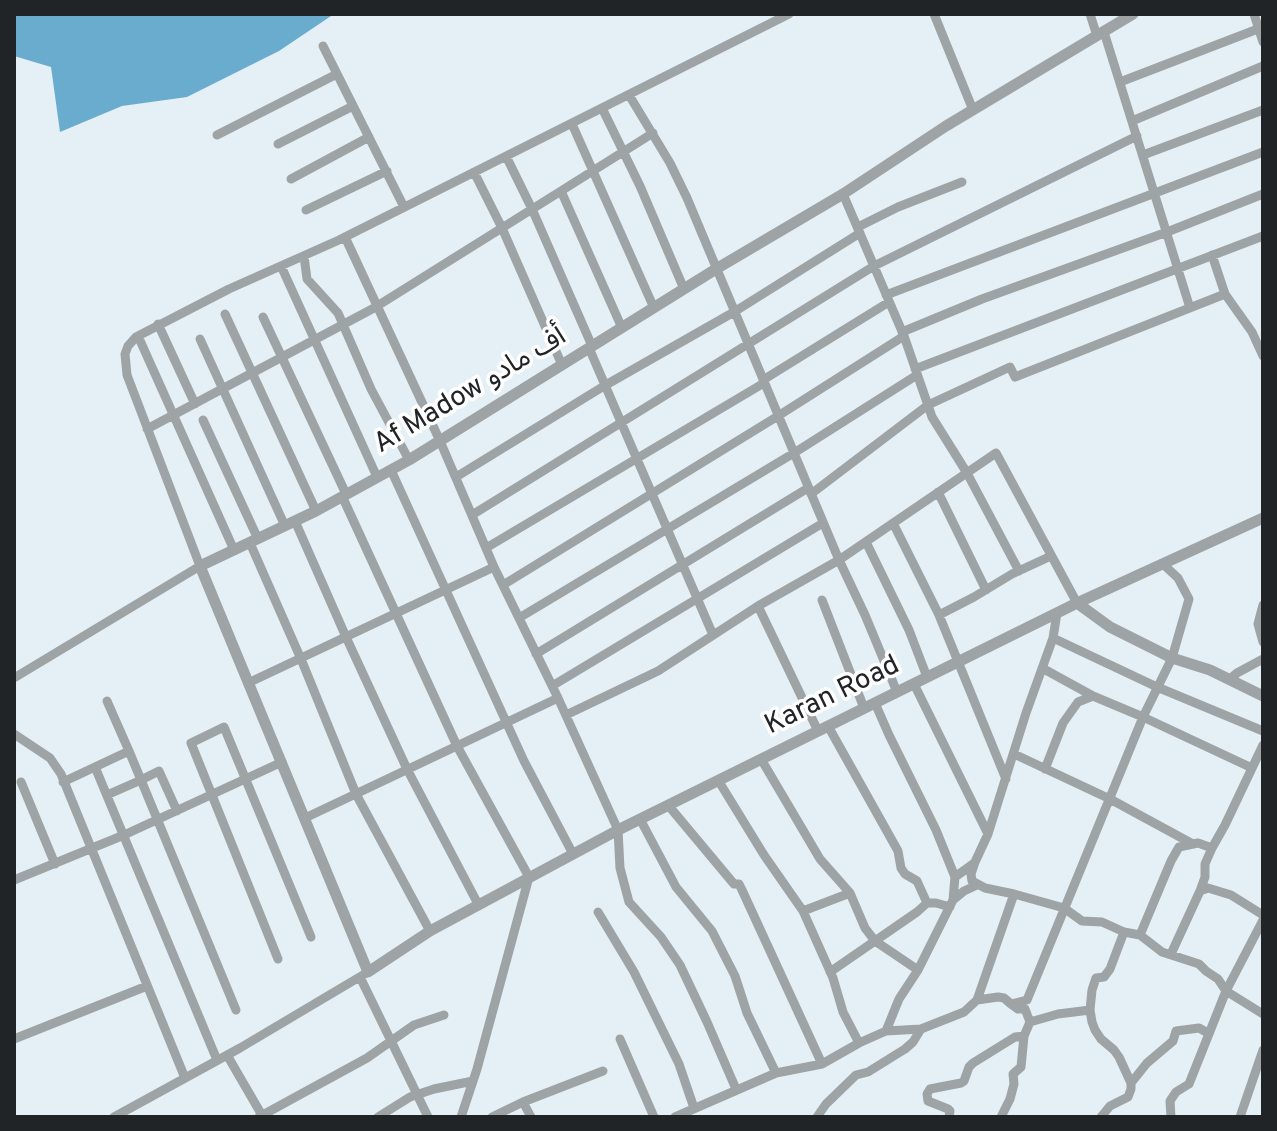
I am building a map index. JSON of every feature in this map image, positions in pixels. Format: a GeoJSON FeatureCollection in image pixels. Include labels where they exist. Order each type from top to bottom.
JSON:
{"type":"FeatureCollection","features":[{"type":"Feature","properties":{"kind":"street"},"geometry":{"type":"LineString","coordinates":[[428,1117],[364,974],[305,818],[200,566],[147,429],[125,365],[125,354],[138,336],[158,324],[345,237],[789,14]]}},
{"type":"Feature","properties":{"kind":"street"},"geometry":{"type":"LineString","coordinates":[[934,14],[973,110]]}},
{"type":"Feature","properties":{"kind":"street"},"geometry":{"type":"LineString","coordinates":[[1090,14],[1120,82],[1190,308]]}},
{"type":"Feature","properties":{"kind":"street","name":"Af Madow أف مادو"},"geometry":{"type":"LineString","coordinates":[[200,566],[316,511],[409,460],[1133,14]]}},
{"type":"Feature","properties":{"kind":"street"},"geometry":{"type":"LineString","coordinates":[[1254,14],[1263,42]]}},
{"type":"Feature","properties":{"kind":"street"},"geometry":{"type":"LineString","coordinates":[[1120,82],[1261,28]]}},
{"type":"Feature","properties":{"kind":"street"},"geometry":{"type":"LineString","coordinates":[[323,46],[404,207]]}},
{"type":"Feature","properties":{"kind":"street"},"geometry":{"type":"LineString","coordinates":[[1132,121],[1263,66]]}},
{"type":"Feature","properties":{"kind":"street"},"geometry":{"type":"LineString","coordinates":[[217,135],[337,74]]}},
{"type":"Feature","properties":{"kind":"street"},"geometry":{"type":"LineString","coordinates":[[629,95],[687,198],[897,692]]}},
{"type":"Feature","properties":{"kind":"street"},"geometry":{"type":"LineString","coordinates":[[278,144],[353,106]]}},
{"type":"Feature","properties":{"kind":"street"},"geometry":{"type":"LineString","coordinates":[[602,108],[640,186],[684,289]]}},
{"type":"Feature","properties":{"kind":"street"},"geometry":{"type":"LineString","coordinates":[[1143,155],[1263,110]]}},
{"type":"Feature","properties":{"kind":"street"},"geometry":{"type":"LineString","coordinates":[[572,124],[654,308]]}},
{"type":"Feature","properties":{"kind":"street"},"geometry":{"type":"LineString","coordinates":[[147,429],[377,306],[653,133]]}},
{"type":"Feature","properties":{"kind":"street"},"geometry":{"type":"LineString","coordinates":[[472,515],[874,266],[1137,136]]}},
{"type":"Feature","properties":{"kind":"street"},"geometry":{"type":"LineString","coordinates":[[291,179],[369,137]]}},
{"type":"Feature","properties":{"kind":"street"},"geometry":{"type":"LineString","coordinates":[[486,548],[764,382],[888,298],[1263,152]]}},
{"type":"Feature","properties":{"kind":"street"},"geometry":{"type":"LineString","coordinates":[[506,156],[532,209],[713,635]]}},
{"type":"Feature","properties":{"kind":"street"},"geometry":{"type":"LineString","coordinates":[[306,210],[387,171]]}},
{"type":"Feature","properties":{"kind":"street"},"geometry":{"type":"LineString","coordinates":[[474,172],[562,365]]}},
{"type":"Feature","properties":{"kind":"street"},"geometry":{"type":"LineString","coordinates":[[456,477],[605,385],[734,312],[898,207],[962,182]]}},
{"type":"Feature","properties":{"kind":"street"},"geometry":{"type":"LineString","coordinates":[[561,191],[622,328]]}},
{"type":"Feature","properties":{"kind":"street"},"geometry":{"type":"LineString","coordinates":[[843,194],[903,334],[932,417],[967,473],[1019,571]]}},
{"type":"Feature","properties":{"kind":"street"},"geometry":{"type":"LineString","coordinates":[[503,585],[778,416],[903,334],[982,299],[1263,194]]}},
{"type":"Feature","properties":{"kind":"street"},"geometry":{"type":"LineString","coordinates":[[519,618],[794,453],[916,372],[1263,236]]}},
{"type":"Feature","properties":{"kind":"street"},"geometry":{"type":"LineString","coordinates":[[345,237],[440,441],[494,567],[618,830],[620,868],[629,902],[661,937],[680,965],[736,1089]]}},
{"type":"Feature","properties":{"kind":"street"},"geometry":{"type":"LineString","coordinates":[[1212,255],[1225,294],[1252,332],[1263,356]]}},
{"type":"Feature","properties":{"kind":"street"},"geometry":{"type":"LineString","coordinates":[[304,256],[307,279],[338,313],[371,389],[409,460]]}},
{"type":"Feature","properties":{"kind":"street"},"geometry":{"type":"LineString","coordinates":[[281,266],[377,477]]}},
{"type":"Feature","properties":{"kind":"street"},"geometry":{"type":"LineString","coordinates":[[536,654],[810,491],[928,405],[1010,367],[1015,377],[1225,294]]}},
{"type":"Feature","properties":{"kind":"street"},"geometry":{"type":"LineString","coordinates":[[225,314],[316,511]]}},
{"type":"Feature","properties":{"kind":"street"},"geometry":{"type":"LineString","coordinates":[[263,317],[457,746],[529,877],[461,1117]]}},
{"type":"Feature","properties":{"kind":"street"},"geometry":{"type":"LineString","coordinates":[[158,324],[195,404]]}},
{"type":"Feature","properties":{"kind":"street"},"geometry":{"type":"LineString","coordinates":[[138,336],[234,550]]}},
{"type":"Feature","properties":{"kind":"street"},"geometry":{"type":"LineString","coordinates":[[200,339],[407,769],[478,904]]}},
{"type":"Feature","properties":{"kind":"street"},"geometry":{"type":"LineString","coordinates":[[203,420],[356,794],[430,931]]}},
{"type":"Feature","properties":{"kind":"street"},"geometry":{"type":"LineString","coordinates":[[566,715],[658,671],[758,606],[839,560],[996,453],[1077,603],[1110,627],[1172,658],[1210,670],[1263,696]]}},
{"type":"Feature","properties":{"kind":"street"},"geometry":{"type":"LineString","coordinates":[[391,470],[524,761],[573,854]]}},
{"type":"Feature","properties":{"kind":"street"},"geometry":{"type":"LineString","coordinates":[[938,492],[986,590]]}},
{"type":"Feature","properties":{"kind":"street","name":"Karan Road"},"geometry":{"type":"LineString","coordinates":[[364,974],[430,931],[618,830],[1077,603],[1263,518]]}},
{"type":"Feature","properties":{"kind":"street"},"geometry":{"type":"LineString","coordinates":[[552,686],[823,523]]}},
{"type":"Feature","properties":{"kind":"street"},"geometry":{"type":"LineString","coordinates":[[893,523],[939,615],[1006,779]]}},
{"type":"Feature","properties":{"kind":"street"},"geometry":{"type":"LineString","coordinates":[[866,542],[909,630],[927,677]]}},
{"type":"Feature","properties":{"kind":"street"},"geometry":{"type":"LineString","coordinates":[[939,615],[1051,556]]}},
{"type":"Feature","properties":{"kind":"street"},"geometry":{"type":"LineString","coordinates":[[1011,1004],[1027,1000],[1143,717],[1172,658],[1189,599],[1178,578],[1164,565]]}},
{"type":"Feature","properties":{"kind":"street"},"geometry":{"type":"LineString","coordinates":[[14,678],[200,566]]}},
{"type":"Feature","properties":{"kind":"street"},"geometry":{"type":"LineString","coordinates":[[248,683],[494,567]]}},
{"type":"Feature","properties":{"kind":"street"},"geometry":{"type":"LineString","coordinates":[[822,600],[869,706],[889,735],[936,830],[955,877],[951,904],[918,970],[899,999],[886,1031]]}},
{"type":"Feature","properties":{"kind":"street"},"geometry":{"type":"LineString","coordinates":[[1263,605],[1258,624],[1263,642]]}},
{"type":"Feature","properties":{"kind":"street"},"geometry":{"type":"LineString","coordinates":[[758,606],[823,728],[898,851],[901,868],[917,881],[927,903]]}},
{"type":"Feature","properties":{"kind":"street"},"geometry":{"type":"LineString","coordinates":[[1057,613],[1053,638],[988,834],[975,862],[972,881],[985,888],[1064,908],[1082,921],[1102,922],[1140,935],[1162,952],[1199,964],[1218,979],[1226,991],[1263,1014]]}},
{"type":"Feature","properties":{"kind":"street"},"geometry":{"type":"LineString","coordinates":[[1053,638],[1157,687],[1263,731]]}},
{"type":"Feature","properties":{"kind":"street"},"geometry":{"type":"LineString","coordinates":[[1230,679],[1263,659]]}},
{"type":"Feature","properties":{"kind":"street"},"geometry":{"type":"LineString","coordinates":[[1042,668],[1093,696],[1252,768]]}},
{"type":"Feature","properties":{"kind":"street"},"geometry":{"type":"LineString","coordinates":[[914,684],[988,834]]}},
{"type":"Feature","properties":{"kind":"street"},"geometry":{"type":"LineString","coordinates":[[1045,769],[1063,723],[1078,702],[1093,696]]}},
{"type":"Feature","properties":{"kind":"street"},"geometry":{"type":"LineString","coordinates":[[305,818],[558,698]]}},
{"type":"Feature","properties":{"kind":"street"},"geometry":{"type":"LineString","coordinates":[[107,701],[236,1010]]}},
{"type":"Feature","properties":{"kind":"street"},"geometry":{"type":"LineString","coordinates":[[278,959],[191,743],[224,727],[311,937]]}},
{"type":"Feature","properties":{"kind":"street"},"geometry":{"type":"LineString","coordinates":[[14,734],[50,758],[61,774],[185,1078]]}},
{"type":"Feature","properties":{"kind":"street"},"geometry":{"type":"LineString","coordinates":[[1171,954],[1200,891],[1205,864],[1212,848],[1263,745]]}},
{"type":"Feature","properties":{"kind":"street"},"geometry":{"type":"LineString","coordinates":[[63,782],[129,751]]}},
{"type":"Feature","properties":{"kind":"street"},"geometry":{"type":"LineString","coordinates":[[1014,754],[1110,799],[1191,843]]}},
{"type":"Feature","properties":{"kind":"street"},"geometry":{"type":"LineString","coordinates":[[761,759],[820,859],[850,893],[865,928],[875,941],[918,970]]}},
{"type":"Feature","properties":{"kind":"street"},"geometry":{"type":"LineString","coordinates":[[14,880],[124,835],[282,762]]}},
{"type":"Feature","properties":{"kind":"street"},"geometry":{"type":"LineString","coordinates":[[95,767],[217,1060]]}},
{"type":"Feature","properties":{"kind":"street"},"geometry":{"type":"LineString","coordinates":[[107,795],[159,771],[177,811]]}},
{"type":"Feature","properties":{"kind":"street"},"geometry":{"type":"LineString","coordinates":[[718,780],[803,911],[830,972],[843,1012],[859,1043]]}},
{"type":"Feature","properties":{"kind":"street"},"geometry":{"type":"LineString","coordinates":[[21,782],[55,864]]}},
{"type":"Feature","properties":{"kind":"street"},"geometry":{"type":"LineString","coordinates":[[668,805],[734,884],[739,884],[822,1064]]}},
{"type":"Feature","properties":{"kind":"street"},"geometry":{"type":"LineString","coordinates":[[640,819],[676,887],[712,931],[735,976],[747,1013],[776,1073]]}},
{"type":"Feature","properties":{"kind":"street"},"geometry":{"type":"LineString","coordinates":[[1140,935],[1179,847],[1198,843],[1212,848]]}},
{"type":"Feature","properties":{"kind":"street"},"geometry":{"type":"LineString","coordinates":[[955,877],[975,862]]}},
{"type":"Feature","properties":{"kind":"street"},"geometry":{"type":"LineString","coordinates":[[830,972],[927,903],[951,904],[964,891],[977,885]]}},
{"type":"Feature","properties":{"kind":"street"},"geometry":{"type":"LineString","coordinates":[[1171,1117],[1170,1101],[1176,1092],[1189,1084],[1208,1033],[1262,913],[1231,895],[1208,888],[1200,891]]}},
{"type":"Feature","properties":{"kind":"street"},"geometry":{"type":"LineString","coordinates":[[803,911],[850,893]]}},
{"type":"Feature","properties":{"kind":"street"},"geometry":{"type":"LineString","coordinates":[[675,1117],[776,1073],[822,1064],[886,1031],[921,1029],[964,1012],[977,1000],[1014,894]]}},
{"type":"Feature","properties":{"kind":"street"},"geometry":{"type":"LineString","coordinates":[[598,912],[634,972],[679,1064],[690,1112]]}},
{"type":"Feature","properties":{"kind":"street"},"geometry":{"type":"LineString","coordinates":[[1101,1117],[1110,1106],[1128,1097],[1131,1089],[1114,1050],[1095,1030],[1090,1010],[1096,978],[1104,977],[1110,969],[1124,932]]}},
{"type":"Feature","properties":{"kind":"street"},"geometry":{"type":"LineString","coordinates":[[114,1117],[364,974]]}},
{"type":"Feature","properties":{"kind":"street"},"geometry":{"type":"LineString","coordinates":[[14,1039],[147,986]]}},
{"type":"Feature","properties":{"kind":"street"},"geometry":{"type":"LineString","coordinates":[[977,1000],[1004,998],[1018,1009],[1025,1009],[1030,1022],[1024,1036],[1021,1067],[1013,1074],[1010,1099],[1001,1117]]}},
{"type":"Feature","properties":{"kind":"street"},"geometry":{"type":"LineString","coordinates":[[1030,1022],[1090,1010]]}},
{"type":"Feature","properties":{"kind":"street"},"geometry":{"type":"LineString","coordinates":[[227,1055],[261,1116],[367,1058],[414,1025],[444,1015]]}},
{"type":"Feature","properties":{"kind":"street"},"geometry":{"type":"LineString","coordinates":[[1131,1083],[1147,1063],[1173,1041],[1176,1031],[1199,1028],[1208,1033]]}},
{"type":"Feature","properties":{"kind":"street"},"geometry":{"type":"LineString","coordinates":[[817,1117],[856,1075],[868,1072],[905,1049],[921,1029]]}},
{"type":"Feature","properties":{"kind":"street"},"geometry":{"type":"LineString","coordinates":[[949,1117],[948,1109],[928,1101],[930,1089],[961,1083],[973,1063],[1015,1037],[1024,1036]]}},
{"type":"Feature","properties":{"kind":"street"},"geometry":{"type":"LineString","coordinates":[[620,1039],[654,1117]]}},
{"type":"Feature","properties":{"kind":"street"},"geometry":{"type":"LineString","coordinates":[[1240,1117],[1263,1050]]}},
{"type":"Feature","properties":{"kind":"street"},"geometry":{"type":"LineString","coordinates":[[492,1117],[603,1071]]}},
{"type":"Feature","properties":{"kind":"street"},"geometry":{"type":"LineString","coordinates":[[378,1117],[418,1094],[473,1081]]}},
{"type":"Feature","properties":{"kind":"street"},"geometry":{"type":"LineString","coordinates":[[523,1102],[531,1117]]}},
{"type":"Feature","properties":{"kind":"water"},"geometry":{"type":"Polygon","coordinates":[[[14,14],[334,14],[279,51],[187,97],[122,106],[60,132],[51,67],[14,56],[14,14]]]}}]}
